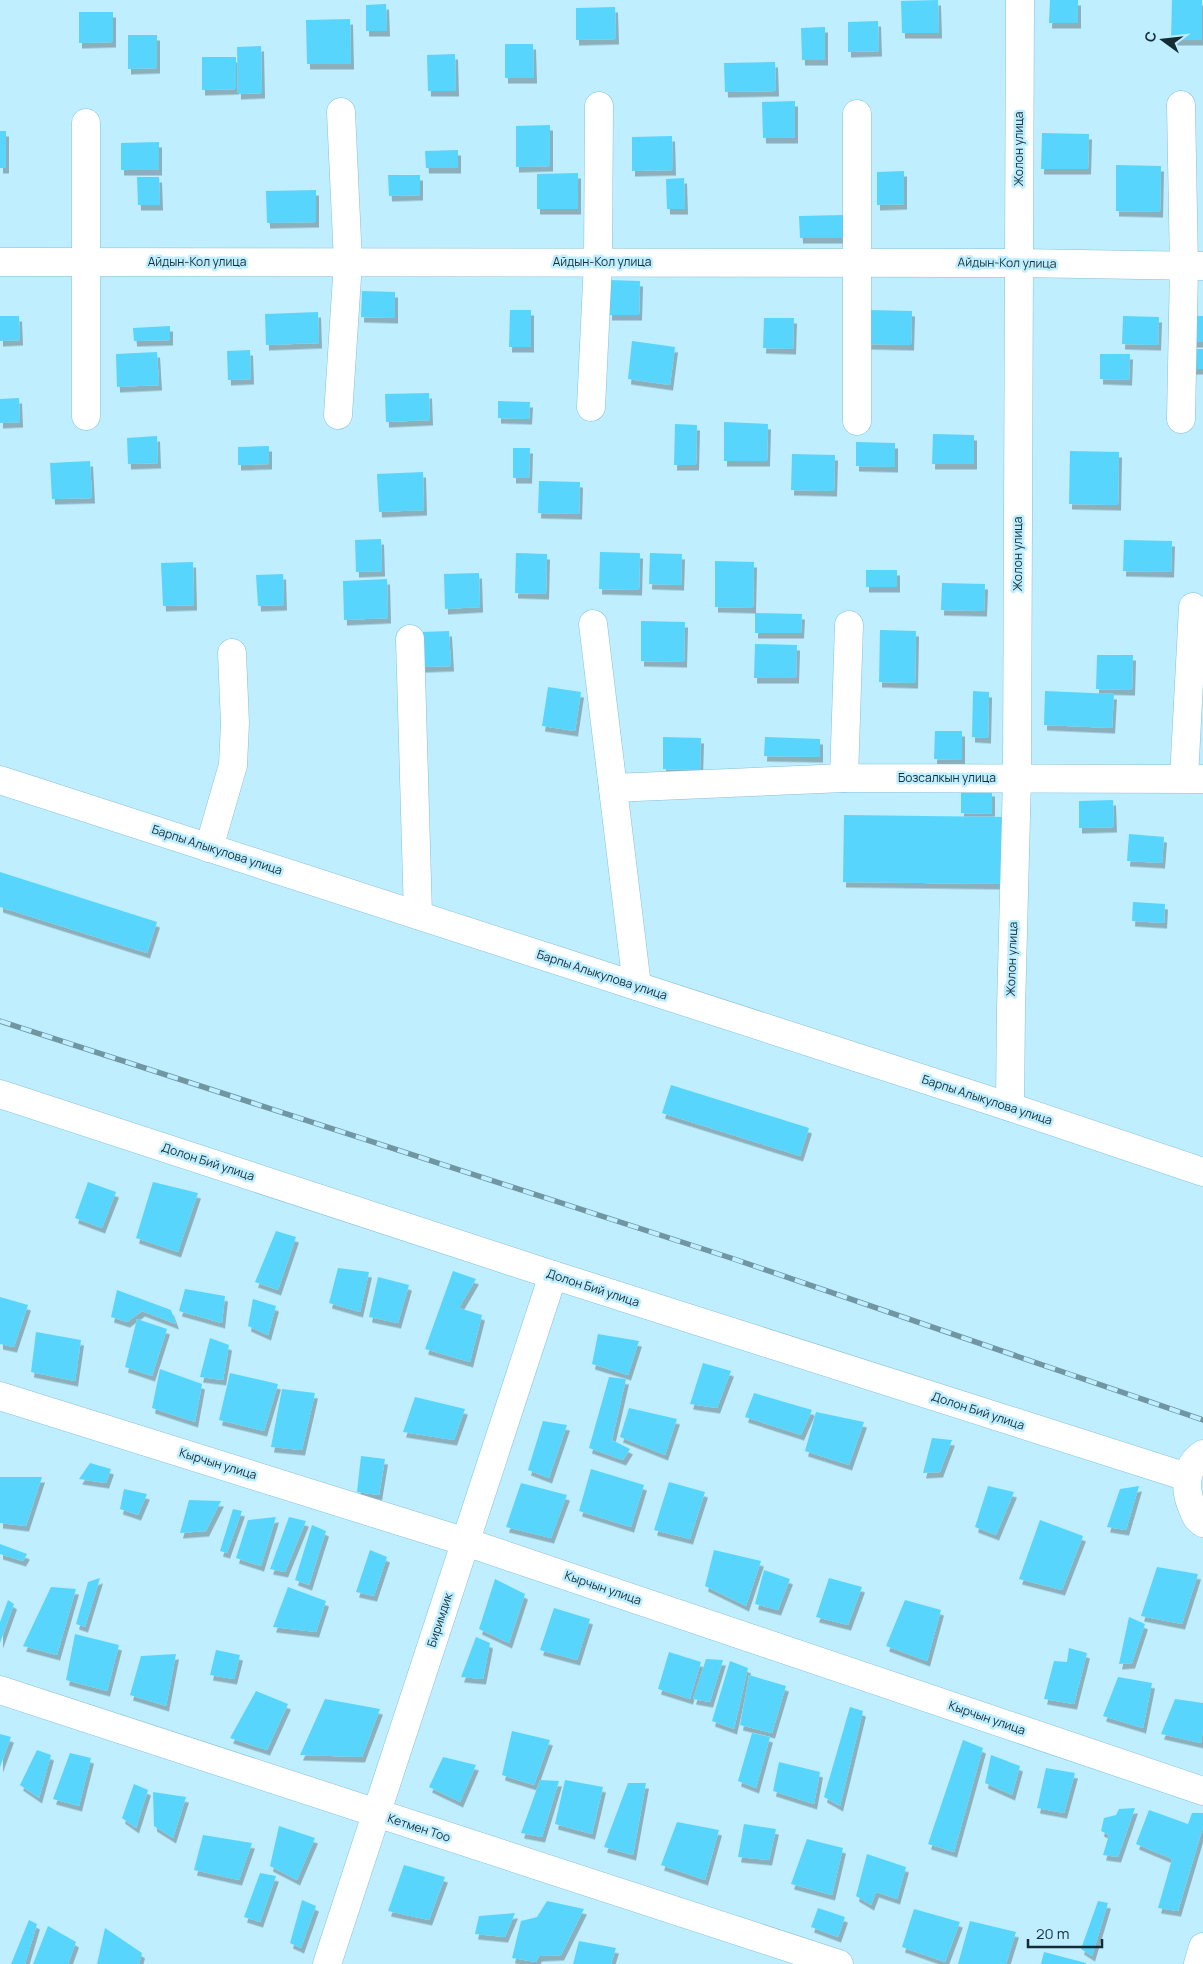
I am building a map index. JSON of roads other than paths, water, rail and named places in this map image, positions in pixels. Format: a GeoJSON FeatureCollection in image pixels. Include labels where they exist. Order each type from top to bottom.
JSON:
{"type":"FeatureCollection","features":[{"type":"Feature","properties":{"kind":"street","name":"Жолон улица"},"geometry":{"type":"LineString","coordinates":[[1010,1107],[1017,778],[1020,0]]}},
{"type":"Feature","properties":{"kind":"street"},"geometry":{"type":"LineString","coordinates":[[1181,105],[1193,266],[1181,419]]}},
{"type":"Feature","properties":{"kind":"street"},"geometry":{"type":"LineString","coordinates":[[591,407],[598,262],[599,106]]}},
{"type":"Feature","properties":{"kind":"street"},"geometry":{"type":"LineString","coordinates":[[338,415],[348,262],[341,112]]}},
{"type":"Feature","properties":{"kind":"street"},"geometry":{"type":"LineString","coordinates":[[857,114],[857,420]]}},
{"type":"Feature","properties":{"kind":"street"},"geometry":{"type":"LineString","coordinates":[[86,123],[86,416]]}},
{"type":"Feature","properties":{"kind":"street","name":"Айдын-Кол улица"},"geometry":{"type":"LineString","coordinates":[[0,262],[858,262],[1193,266]]}},
{"type":"Feature","properties":{"kind":"street"},"geometry":{"type":"LineString","coordinates":[[1193,607],[1193,779]]}},
{"type":"Feature","properties":{"kind":"street"},"geometry":{"type":"LineString","coordinates":[[593,624],[637,986]]}},
{"type":"Feature","properties":{"kind":"street"},"geometry":{"type":"LineString","coordinates":[[844,778],[849,625]]}},
{"type":"Feature","properties":{"kind":"street"},"geometry":{"type":"LineString","coordinates":[[410,639],[418,916]]}},
{"type":"Feature","properties":{"kind":"street"},"geometry":{"type":"LineString","coordinates":[[209,848],[233,765],[235,723],[232,653]]}},
{"type":"Feature","properties":{"kind":"street","name":"Бозсалкын улица"},"geometry":{"type":"LineString","coordinates":[[613,788],[844,778],[1193,779]]}},
{"type":"Feature","properties":{"kind":"street","name":"Барпы Алыкулова улица"},"geometry":{"type":"LineString","coordinates":[[0,780],[1010,1107],[1203,1172]]}},
{"type":"Feature","properties":{"kind":"street","name":"Долон Бий улица"},"geometry":{"type":"LineString","coordinates":[[0,1094],[553,1275],[1186,1477]]}},
{"type":"Feature","properties":{"kind":"street","name":"Биримдик"},"geometry":{"type":"LineString","coordinates":[[327,1964],[553,1275]]}},
{"type":"Feature","properties":{"kind":"street","name":"Кырчын улица"},"geometry":{"type":"LineString","coordinates":[[0,1396],[466,1542],[1203,1791]]}},
{"type":"Feature","properties":{"kind":"street"},"geometry":{"type":"LineString","coordinates":[[1203,1454],[1196,1459],[1186,1477],[1187,1496],[1198,1520],[1203,1522]]}},
{"type":"Feature","properties":{"kind":"street","name":"Кетмен Тоо"},"geometry":{"type":"LineString","coordinates":[[0,1690],[839,1964]]}},
{"type":"Feature","properties":{"kind":"street"},"geometry":{"type":"LineString","coordinates":[[1198,1964],[1203,1947]]}},
{"type":"Feature","properties":{"kind":"railway"},"geometry":{"type":"LineString","coordinates":[[0,1021],[734,1259],[1203,1420]]}}]}
